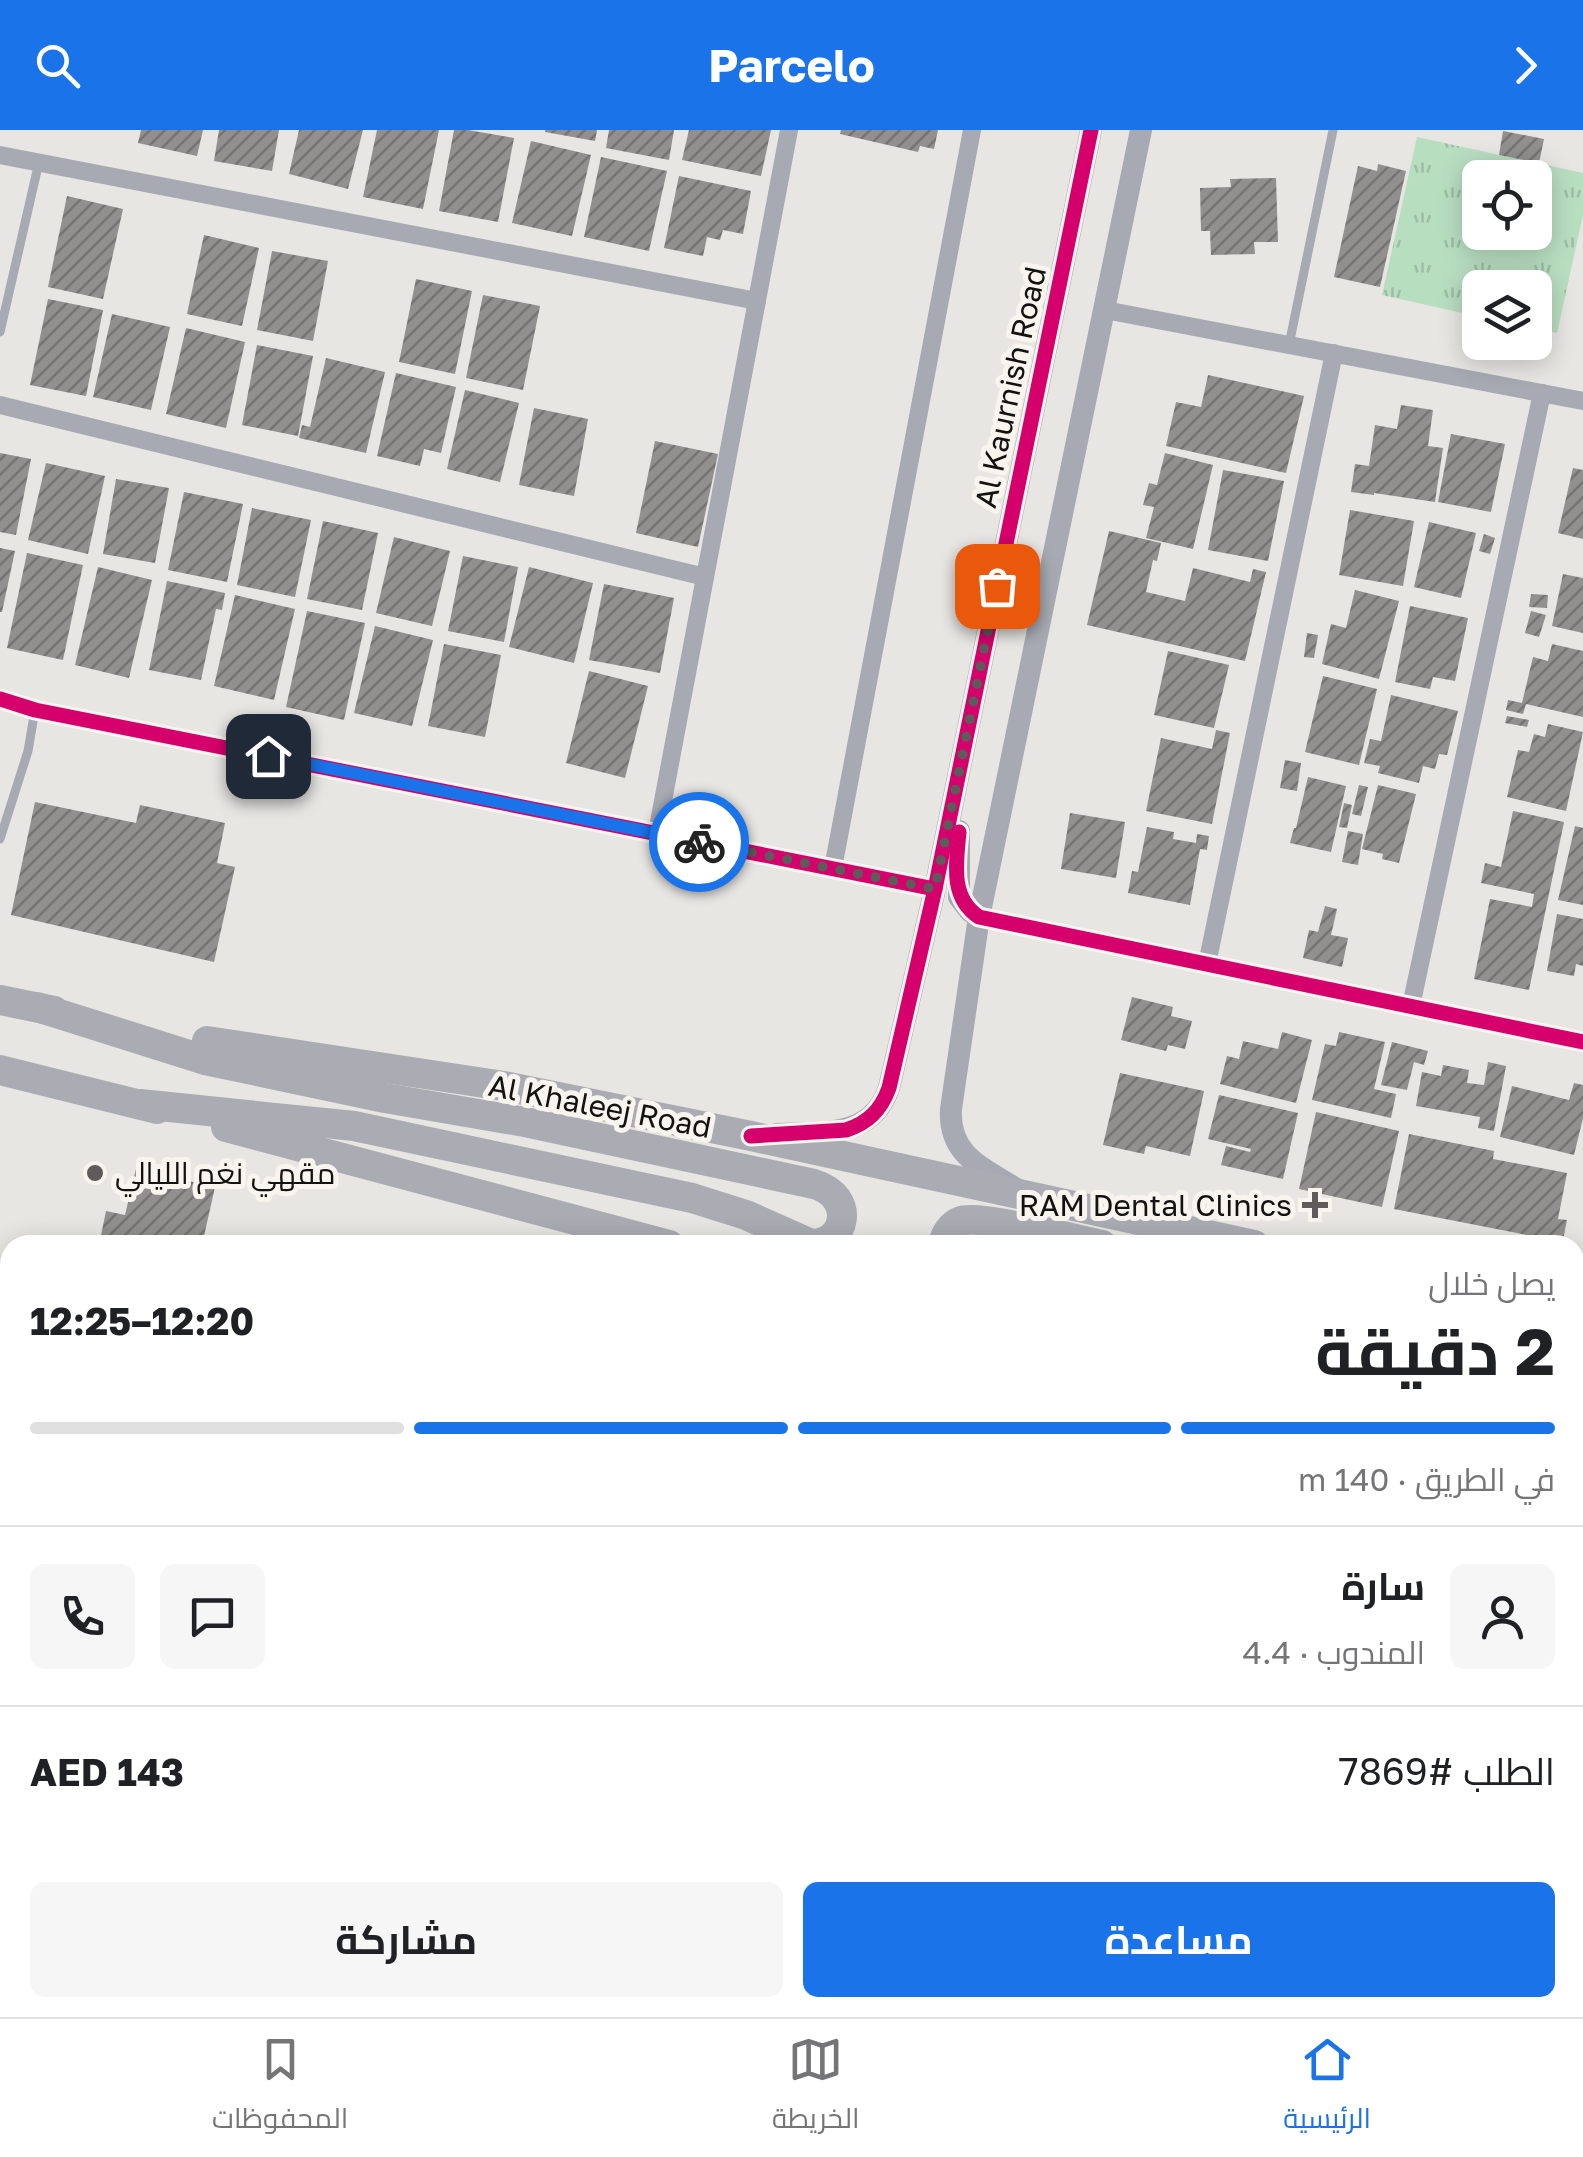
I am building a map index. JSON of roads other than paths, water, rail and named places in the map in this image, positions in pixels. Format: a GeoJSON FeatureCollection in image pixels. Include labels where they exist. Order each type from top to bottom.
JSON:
{"type":"FeatureCollection","features":[{"type":"Feature","properties":{"kind":"main road","name":"Al Khaleej Road"},"geometry":{"type":"LineString","coordinates":[[0,1000],[229,1044],[504,1086],[1207,1235]]}},
{"type":"Feature","properties":{"kind":"main road"},"geometry":{"type":"LineString","coordinates":[[37,1007],[205,1060],[814,1184],[839,1199],[842,1215],[834,1235]]}},
{"type":"Feature","properties":{"kind":"main road"},"geometry":{"type":"LineString","coordinates":[[0,1070],[631,1235]]}},
{"type":"Feature","properties":{"kind":"main road"},"geometry":{"type":"LineString","coordinates":[[140,1104],[354,1126],[692,1198],[746,1214],[792,1235]]}},
{"type":"Feature","properties":{"kind":"main road"},"geometry":{"type":"LineString","coordinates":[[946,1235],[958,1222],[980,1220],[1053,1235]]}},
{"type":"Feature","properties":{"kind":"street"},"geometry":{"type":"LineString","coordinates":[[657,833],[789,130]]}},
{"type":"Feature","properties":{"kind":"street"},"geometry":{"type":"LineString","coordinates":[[833,868],[972,130]]}},
{"type":"Feature","properties":{"kind":"street","name":"Al Kaurnish Road"},"geometry":{"type":"LineString","coordinates":[[751,1136],[846,1130],[869,1119],[884,1102],[935,889],[1092,130]]}},
{"type":"Feature","properties":{"kind":"street"},"geometry":{"type":"LineString","coordinates":[[1030,1197],[970,1159],[950,1126],[979,917],[1142,130]]}},
{"type":"Feature","properties":{"kind":"street"},"geometry":{"type":"LineString","coordinates":[[0,155],[756,301]]}},
{"type":"Feature","properties":{"kind":"street"},"geometry":{"type":"LineString","coordinates":[[1105,310],[1583,401]]}},
{"type":"Feature","properties":{"kind":"street"},"geometry":{"type":"LineString","coordinates":[[1206,964],[1334,354]]}},
{"type":"Feature","properties":{"kind":"street"},"geometry":{"type":"LineString","coordinates":[[1411,1006],[1542,393]]}},
{"type":"Feature","properties":{"kind":"street"},"geometry":{"type":"LineString","coordinates":[[0,406],[705,577]]}},
{"type":"Feature","properties":{"kind":"street"},"geometry":{"type":"LineString","coordinates":[[0,698],[35,710],[935,889]]}},
{"type":"Feature","properties":{"kind":"street"},"geometry":{"type":"LineString","coordinates":[[965,738],[957,854],[959,896],[979,917],[1583,1042]]}},
{"type":"Feature","properties":{"kind":"lane"},"geometry":{"type":"LineString","coordinates":[[1289,345],[1333,130]]}},
{"type":"Feature","properties":{"kind":"lane"},"geometry":{"type":"LineString","coordinates":[[0,332],[39,162]]}},
{"type":"Feature","properties":{"kind":"lane"},"geometry":{"type":"LineString","coordinates":[[0,839],[28,750],[35,710]]}},
{"type":"Feature","properties":{"kind":"place","name":"مقهي نغم الليالي"},"geometry":{"type":"Point","coordinates":[95,1173]}},
{"type":"Feature","properties":{"kind":"place","name":"RAM Dental Clinics"},"geometry":{"type":"Point","coordinates":[1315,1205]}}]}
